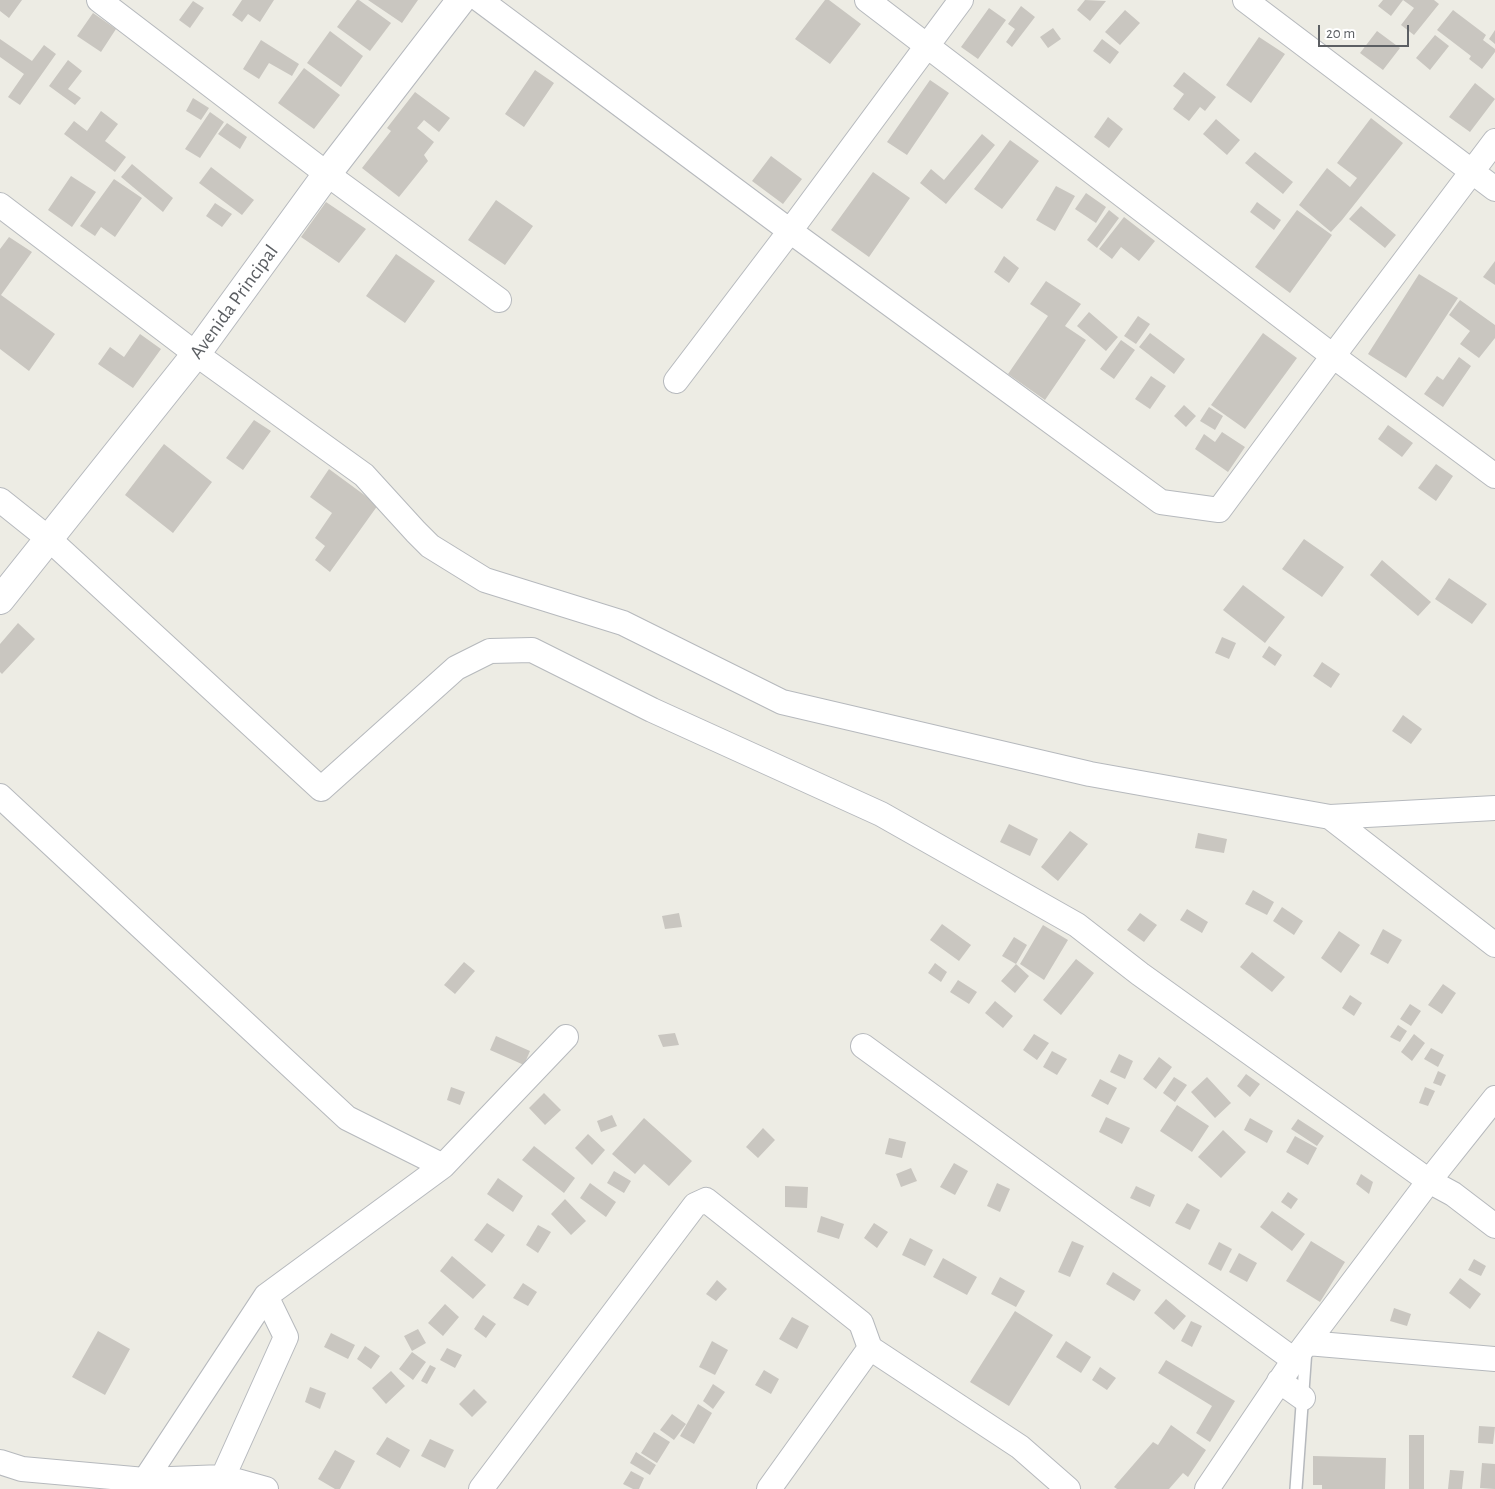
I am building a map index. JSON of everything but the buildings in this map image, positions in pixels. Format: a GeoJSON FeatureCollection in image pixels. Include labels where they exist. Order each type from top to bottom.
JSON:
{"type":"FeatureCollection","features":[{"type":"Feature","properties":{"kind":"street"},"geometry":{"type":"LineString","coordinates":[[99,0],[327,174],[499,300]]}},
{"type":"Feature","properties":{"kind":"street","name":"Avenida Principal"},"geometry":{"type":"LineString","coordinates":[[0,600],[196,354],[327,174],[461,0]]}},
{"type":"Feature","properties":{"kind":"street"},"geometry":{"type":"LineString","coordinates":[[480,0],[790,231],[1161,502],[1219,510],[1332,356],[1495,141]]}},
{"type":"Feature","properties":{"kind":"street"},"geometry":{"type":"LineString","coordinates":[[867,0],[1332,356],[1495,476]]}},
{"type":"Feature","properties":{"kind":"street"},"geometry":{"type":"LineString","coordinates":[[676,381],[961,0]]}},
{"type":"Feature","properties":{"kind":"street"},"geometry":{"type":"LineString","coordinates":[[1245,0],[1495,189]]}},
{"type":"Feature","properties":{"kind":"street"},"geometry":{"type":"LineString","coordinates":[[0,205],[196,354],[364,476],[430,546],[485,580],[623,623],[782,702],[1090,774],[1330,816],[1495,808]]}},
{"type":"Feature","properties":{"kind":"street"},"geometry":{"type":"LineString","coordinates":[[0,500],[49,539],[321,789],[456,668],[490,651],[532,650],[652,710],[881,814],[1077,925],[1140,974],[1430,1181],[1453,1194],[1495,1226]]}},
{"type":"Feature","properties":{"kind":"street"},"geometry":{"type":"LineString","coordinates":[[0,796],[347,1118],[443,1166]]}},
{"type":"Feature","properties":{"kind":"street"},"geometry":{"type":"LineString","coordinates":[[1330,816],[1495,945]]}},
{"type":"Feature","properties":{"kind":"street"},"geometry":{"type":"LineString","coordinates":[[145,1480],[266,1296],[443,1166],[566,1037]]}},
{"type":"Feature","properties":{"kind":"street"},"geometry":{"type":"LineString","coordinates":[[863,1046],[1300,1351],[1495,1359]]}},
{"type":"Feature","properties":{"kind":"street"},"geometry":{"type":"LineString","coordinates":[[1207,1489],[1300,1351],[1495,1098]]}},
{"type":"Feature","properties":{"kind":"street"},"geometry":{"type":"LineString","coordinates":[[481,1489],[695,1205],[706,1200],[861,1323],[870,1348],[1020,1447],[1068,1489]]}},
{"type":"Feature","properties":{"kind":"street"},"geometry":{"type":"LineString","coordinates":[[223,1478],[286,1337],[266,1296]]}},
{"type":"Feature","properties":{"kind":"street"},"geometry":{"type":"LineString","coordinates":[[769,1489],[870,1348]]}},
{"type":"Feature","properties":{"kind":"street"},"geometry":{"type":"LineString","coordinates":[[1280,1381],[1303,1398]]}},
{"type":"Feature","properties":{"kind":"street"},"geometry":{"type":"LineString","coordinates":[[0,1462],[22,1469],[145,1480],[223,1478],[266,1489]]}},
{"type":"Feature","properties":{"kind":"lane"},"geometry":{"type":"LineString","coordinates":[[1296,1489],[1303,1398],[1300,1351]]}}]}
